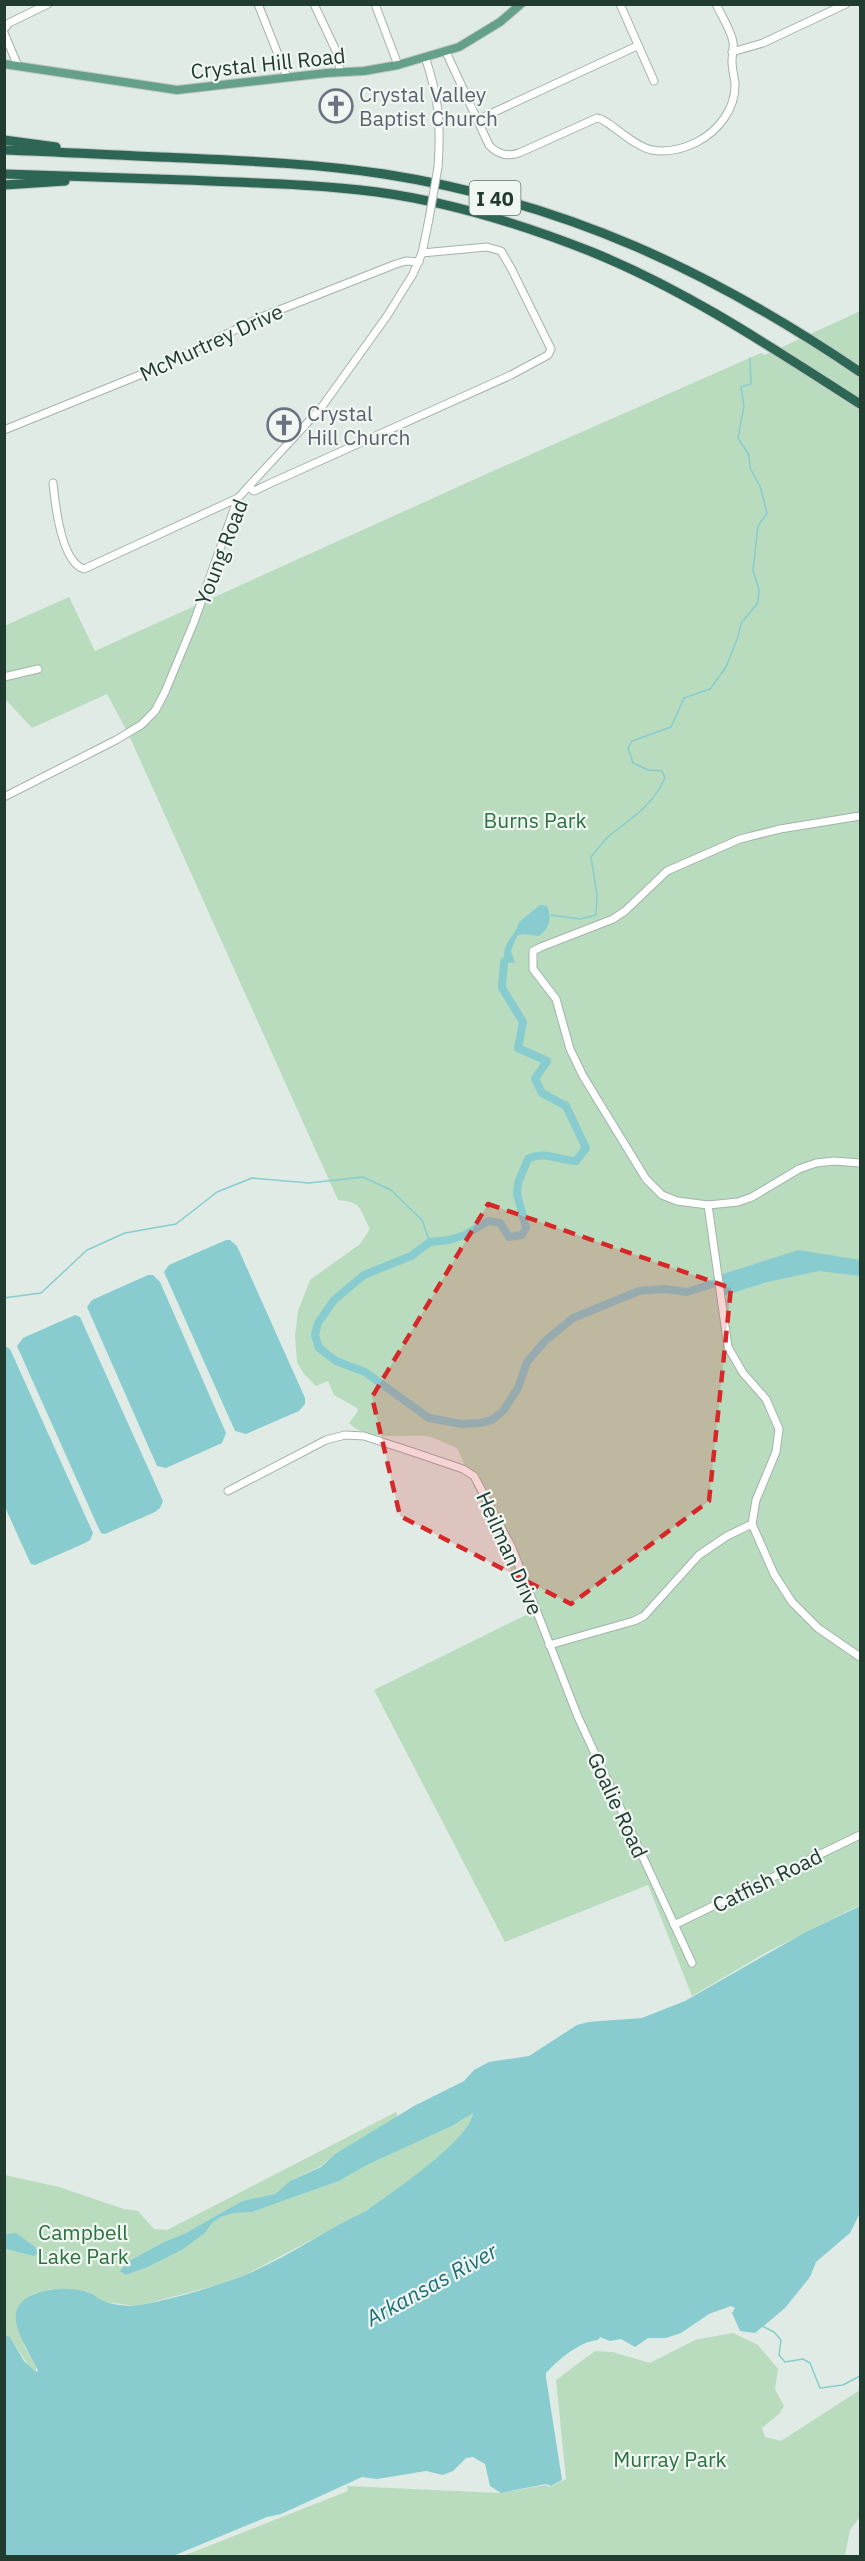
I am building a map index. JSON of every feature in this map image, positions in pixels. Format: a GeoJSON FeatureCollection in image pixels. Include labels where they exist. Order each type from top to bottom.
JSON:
{"type":"FeatureCollection","features":[{"type":"Feature","properties":{"kind":"highway"},"geometry":{"type":"LineString","coordinates":[[4,140],[91,154]]}},
{"type":"Feature","properties":{"kind":"highway","name":"I 40"},"geometry":{"type":"LineString","coordinates":[[4,150],[304,164],[384,174],[508,201],[597,230],[674,262],[766,310],[861,372]]}},
{"type":"Feature","properties":{"kind":"highway","name":"I 40"},"geometry":{"type":"LineString","coordinates":[[4,174],[275,182],[378,193],[465,211],[526,228],[591,252],[690,298],[752,334],[861,404]]}},
{"type":"Feature","properties":{"kind":"highway"},"geometry":{"type":"LineString","coordinates":[[4,185],[94,178]]}},
{"type":"Feature","properties":{"kind":"main road","name":"Crystal Hill Road"},"geometry":{"type":"LineString","coordinates":[[4,64],[177,90],[287,77],[364,71],[446,52],[477,37],[510,8],[521,4]]}},
{"type":"Feature","properties":{"kind":"street"},"geometry":{"type":"LineString","coordinates":[[4,29],[9,23],[48,4]]}},
{"type":"Feature","properties":{"kind":"street"},"geometry":{"type":"LineString","coordinates":[[258,4],[287,77]]}},
{"type":"Feature","properties":{"kind":"street"},"geometry":{"type":"LineString","coordinates":[[314,4],[338,55],[340,72]]}},
{"type":"Feature","properties":{"kind":"street"},"geometry":{"type":"LineString","coordinates":[[375,4],[398,64]]}},
{"type":"Feature","properties":{"kind":"street"},"geometry":{"type":"LineString","coordinates":[[621,4],[654,81]]}},
{"type":"Feature","properties":{"kind":"street"},"geometry":{"type":"LineString","coordinates":[[446,52],[492,148],[503,154],[519,153],[597,118],[602,118],[623,136],[639,145],[662,151],[677,149],[705,137],[726,116],[735,89],[733,41],[716,4]]}},
{"type":"Feature","properties":{"kind":"street"},"geometry":{"type":"LineString","coordinates":[[732,52],[763,43],[846,4]]}},
{"type":"Feature","properties":{"kind":"street"},"geometry":{"type":"LineString","coordinates":[[4,33],[18,66]]}},
{"type":"Feature","properties":{"kind":"street"},"geometry":{"type":"LineString","coordinates":[[477,120],[638,46]]}},
{"type":"Feature","properties":{"kind":"street","name":"Young Road"},"geometry":{"type":"LineString","coordinates":[[4,797],[116,740],[150,718],[165,692],[194,622],[238,498],[326,402],[402,293],[422,252],[438,167],[440,115],[425,57]]}},
{"type":"Feature","properties":{"kind":"street"},"geometry":{"type":"LineString","coordinates":[[248,486],[254,490],[271,483],[546,357],[551,349],[501,251],[487,247],[422,252]]}},
{"type":"Feature","properties":{"kind":"street","name":"McMurtrey Drive"},"geometry":{"type":"LineString","coordinates":[[4,430],[152,370],[264,316],[396,264],[406,261],[419,262]]}},
{"type":"Feature","properties":{"kind":"street"},"geometry":{"type":"LineString","coordinates":[[53,483],[63,539],[72,560],[84,569],[238,498]]}},
{"type":"Feature","properties":{"kind":"street"},"geometry":{"type":"LineString","coordinates":[[4,677],[38,669]]}},
{"type":"Feature","properties":{"kind":"street"},"geometry":{"type":"LineString","coordinates":[[861,816],[753,835],[676,866],[661,876],[618,916],[533,951],[533,969],[556,999],[570,1049],[578,1067],[646,1179],[668,1198],[708,1205],[747,1199],[816,1163],[834,1161],[861,1163]]}},
{"type":"Feature","properties":{"kind":"street"},"geometry":{"type":"LineString","coordinates":[[708,1205],[726,1339],[731,1355],[766,1400],[779,1429],[776,1452],[756,1500],[752,1524],[774,1574],[792,1602],[818,1628],[861,1658]]}},
{"type":"Feature","properties":{"kind":"street","name":"Heilman Drive"},"geometry":{"type":"LineString","coordinates":[[228,1491],[326,1440],[345,1435],[364,1436],[463,1469],[477,1479],[497,1516],[512,1548],[549,1645]]}},
{"type":"Feature","properties":{"kind":"street"},"geometry":{"type":"LineString","coordinates":[[549,1645],[634,1622],[644,1616],[699,1555],[727,1536],[752,1524]]}},
{"type":"Feature","properties":{"kind":"street","name":"Goalie Road"},"geometry":{"type":"LineString","coordinates":[[549,1645],[578,1717],[692,1963]]}},
{"type":"Feature","properties":{"kind":"street","name":"Catfish Road"},"geometry":{"type":"LineString","coordinates":[[674,1925],[861,1835]]}},
{"type":"Feature","properties":{"kind":"highlighted area"},"geometry":{"type":"Polygon","coordinates":[[[488,1204],[731,1288],[709,1501],[571,1604],[400,1516],[372,1397],[488,1204]]]}},
{"type":"Feature","properties":{"kind":"green space","name":"Burns Park"},"geometry":{"type":"Polygon","coordinates":[[[860,311],[860,1905],[767,1952],[692,1996],[648,1885],[505,1942],[374,1690],[530,1613],[457,1448],[426,1436],[375,1435],[356,1429],[349,1423],[358,1411],[357,1408],[334,1395],[328,1381],[316,1386],[304,1374],[297,1362],[295,1336],[298,1311],[310,1280],[360,1244],[370,1229],[356,1205],[338,1200],[128,733],[107,694],[32,728],[5,699],[4,626],[69,597],[95,651],[493,471],[761,353],[765,355],[860,311]]]}},
{"type":"Feature","properties":{"kind":"green space","name":"Campbell Lake Park"},"geometry":{"type":"Polygon","coordinates":[[[396,2112],[398,2117],[335,2154],[321,2166],[290,2181],[275,2194],[242,2201],[186,2233],[127,2262],[122,2266],[126,2275],[182,2250],[205,2233],[212,2223],[221,2217],[234,2213],[252,2212],[339,2181],[367,2165],[452,2126],[473,2113],[468,2125],[444,2152],[393,2192],[366,2211],[247,2274],[218,2285],[137,2306],[105,2302],[87,2291],[50,2289],[33,2294],[20,2304],[24,2346],[36,2366],[36,2373],[5,2335],[4,2249],[33,2256],[23,2239],[16,2235],[5,2234],[5,2175],[59,2187],[124,2209],[138,2211],[154,2229],[167,2230],[396,2112]]]}},
{"type":"Feature","properties":{"kind":"green space","name":"Murray Park"},"geometry":{"type":"Polygon","coordinates":[[[733,2333],[758,2345],[778,2369],[775,2389],[784,2406],[779,2414],[762,2428],[765,2437],[781,2441],[860,2390],[860,2517],[850,2530],[845,2556],[183,2556],[348,2491],[347,2486],[501,2493],[546,2485],[550,2487],[566,2479],[556,2380],[595,2351],[612,2352],[650,2363],[695,2340],[733,2333]]]}},
{"type":"Feature","properties":{"kind":"water"},"geometry":{"type":"Polygon","coordinates":[[[540,905],[547,906],[549,910],[550,919],[546,930],[539,936],[523,934],[517,936],[511,951],[515,963],[504,962],[505,949],[519,922],[540,905]]]}},
{"type":"Feature","properties":{"kind":"water"},"geometry":{"type":"Polygon","coordinates":[[[230,1240],[237,1246],[305,1398],[305,1404],[299,1411],[246,1434],[235,1431],[164,1272],[169,1265],[230,1240]]]}},
{"type":"Feature","properties":{"kind":"water"},"geometry":{"type":"Polygon","coordinates":[[[798,1250],[860,1260],[860,1276],[819,1271],[767,1282],[723,1296],[720,1275],[798,1250]]]}},
{"type":"Feature","properties":{"kind":"water"},"geometry":{"type":"Polygon","coordinates":[[[148,1275],[153,1275],[160,1282],[226,1433],[222,1443],[166,1468],[157,1466],[87,1307],[92,1300],[148,1275]]]}},
{"type":"Feature","properties":{"kind":"water"},"geometry":{"type":"Polygon","coordinates":[[[75,1315],[80,1317],[163,1501],[155,1512],[105,1534],[101,1533],[98,1527],[17,1346],[23,1338],[75,1315]]]}},
{"type":"Feature","properties":{"kind":"water"},"geometry":{"type":"Polygon","coordinates":[[[5,1346],[10,1349],[93,1533],[90,1540],[85,1543],[35,1565],[31,1564],[5,1507],[5,1346]]]}},
{"type":"Feature","properties":{"kind":"water","name":"Arkansas River"},"geometry":{"type":"Polygon","coordinates":[[[860,1906],[860,2213],[850,2233],[816,2262],[810,2277],[785,2308],[755,2333],[740,2331],[732,2313],[735,2308],[731,2306],[709,2314],[681,2333],[666,2338],[648,2338],[635,2347],[621,2339],[610,2341],[600,2337],[598,2340],[577,2347],[557,2362],[546,2373],[546,2377],[562,2480],[551,2486],[546,2484],[501,2493],[490,2486],[485,2464],[473,2457],[466,2458],[453,2471],[443,2475],[426,2471],[377,2479],[362,2477],[281,2514],[267,2517],[173,2556],[5,2556],[5,2335],[10,2337],[24,2361],[36,2372],[38,2371],[21,2338],[16,2320],[16,2311],[26,2298],[52,2289],[71,2289],[88,2292],[112,2304],[136,2306],[207,2288],[261,2268],[366,2211],[393,2192],[444,2152],[468,2125],[473,2113],[452,2126],[367,2165],[339,2181],[252,2212],[234,2213],[221,2217],[212,2223],[205,2233],[182,2250],[126,2275],[120,2271],[127,2262],[186,2233],[242,2201],[275,2194],[290,2181],[321,2167],[335,2154],[414,2106],[464,2081],[474,2070],[489,2062],[529,2056],[577,2025],[588,2022],[642,2018],[685,2001],[804,1933],[860,1906]]]}},
{"type":"Feature","properties":{"kind":"water"},"geometry":{"type":"Polygon","coordinates":[[[16,2233],[35,2247],[38,2254],[33,2256],[5,2249],[5,2234],[16,2233]]]}},
{"type":"Feature","properties":{"kind":"waterway"},"geometry":{"type":"LineString","coordinates":[[551,915],[580,919],[596,915],[597,895],[591,857],[607,837],[648,804],[665,778],[662,771],[648,770],[633,763],[628,748],[632,741],[671,727],[684,698],[710,689],[726,667],[741,623],[758,603],[759,590],[753,570],[758,526],[767,513],[760,486],[750,468],[749,455],[738,438],[744,406],[741,387],[751,384],[750,358]]}},
{"type":"Feature","properties":{"kind":"waterway"},"geometry":{"type":"LineString","coordinates":[[504,962],[502,988],[523,1022],[518,1048],[547,1061],[535,1079],[542,1093],[566,1106],[586,1148],[576,1161],[546,1156],[528,1159],[518,1183],[517,1194],[526,1228],[522,1235],[509,1237],[500,1223],[488,1221],[465,1235],[430,1242],[411,1256],[364,1275],[334,1300],[318,1323],[315,1335],[319,1348],[336,1361],[365,1372],[429,1418],[462,1424],[480,1423],[492,1420],[503,1411],[518,1388],[527,1362],[545,1341],[573,1318],[639,1291],[664,1289],[687,1292],[718,1282]]}},
{"type":"Feature","properties":{"kind":"waterway"},"geometry":{"type":"LineString","coordinates":[[4,1298],[41,1293],[87,1250],[125,1233],[176,1224],[217,1192],[252,1178],[309,1183],[363,1177],[391,1190],[422,1220],[430,1242]]}},
{"type":"Feature","properties":{"kind":"waterway"},"geometry":{"type":"LineString","coordinates":[[762,2326],[774,2332],[781,2340],[779,2355],[785,2362],[803,2359],[810,2363],[820,2388],[843,2385],[860,2376]]}},
{"type":"Feature","properties":{"kind":"place","name":"Crystal Valley Baptist Church"},"geometry":{"type":"Point","coordinates":[336,106]}},
{"type":"Feature","properties":{"kind":"place","name":"Crystal Hill Church"},"geometry":{"type":"Point","coordinates":[284,425]}}]}
